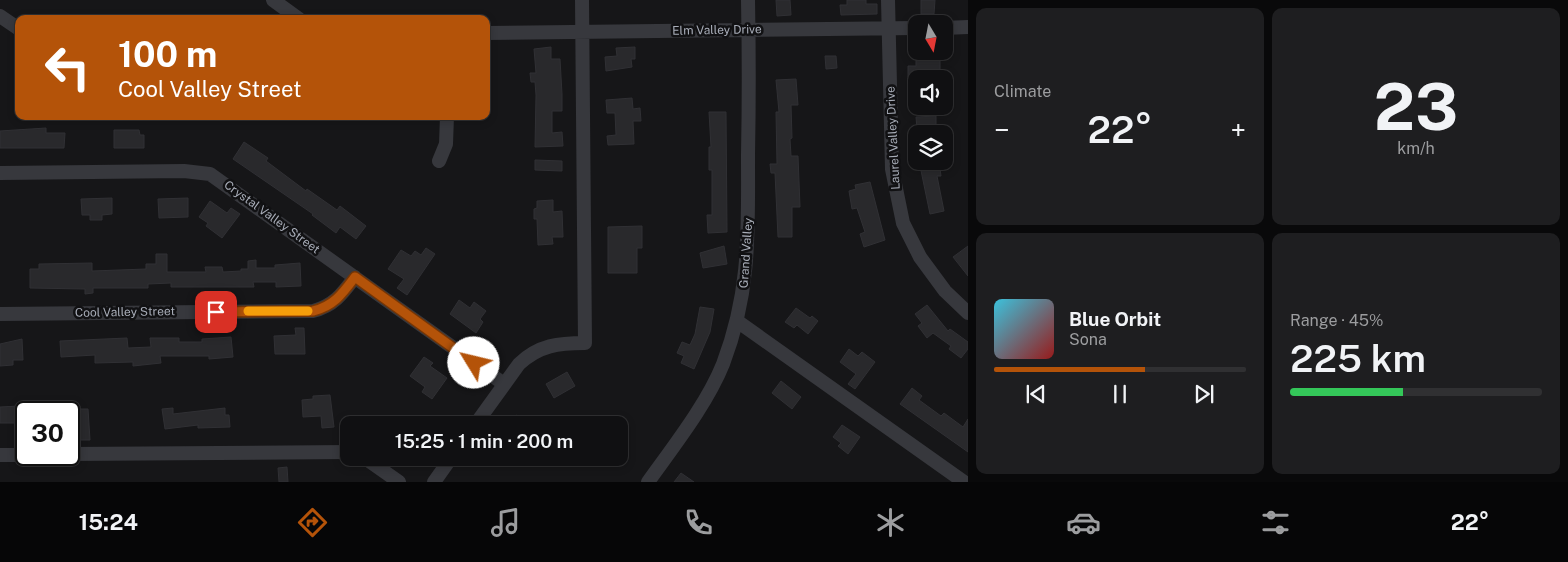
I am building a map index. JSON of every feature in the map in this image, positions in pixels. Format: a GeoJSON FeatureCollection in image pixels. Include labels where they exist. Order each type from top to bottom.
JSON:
{"type":"FeatureCollection","features":[{"type":"Feature","properties":{"kind":"street"},"geometry":{"type":"LineString","coordinates":[[273,0],[294,15]]}},
{"type":"Feature","properties":{"kind":"street"},"geometry":{"type":"LineString","coordinates":[[481,416],[519,364],[538,350],[562,343],[585,343],[582,0]]}},
{"type":"Feature","properties":{"kind":"street","name":"Grand Valley"},"geometry":{"type":"LineString","coordinates":[[648,482],[680,437],[718,374],[737,321],[746,282],[748,242],[748,0]]}},
{"type":"Feature","properties":{"kind":"street","name":"Laurel Valley Drive"},"geometry":{"type":"LineString","coordinates":[[888,0],[892,168],[903,223],[925,264],[945,291],[968,313]]}},
{"type":"Feature","properties":{"kind":"street"},"geometry":{"type":"LineString","coordinates":[[0,16],[15,26]]}},
{"type":"Feature","properties":{"kind":"street","name":"Elm Valley Drive"},"geometry":{"type":"LineString","coordinates":[[490,33],[908,28]]}},
{"type":"Feature","properties":{"kind":"street"},"geometry":{"type":"LineString","coordinates":[[953,28],[968,28]]}},
{"type":"Feature","properties":{"kind":"street"},"geometry":{"type":"LineString","coordinates":[[439,161],[446,144],[447,120]]}},
{"type":"Feature","properties":{"kind":"street","name":"Crystal Valley Street"},"geometry":{"type":"LineString","coordinates":[[0,173],[184,171],[210,174],[504,384]]}},
{"type":"Feature","properties":{"kind":"street","name":"Cool Valley Street"},"geometry":{"type":"LineString","coordinates":[[0,314],[313,311],[338,299],[355,277]]}},
{"type":"Feature","properties":{"kind":"street"},"geometry":{"type":"LineString","coordinates":[[737,321],[964,482]]}},
{"type":"Feature","properties":{"kind":"street"},"geometry":{"type":"LineString","coordinates":[[80,454],[340,452]]}},
{"type":"Feature","properties":{"kind":"street"},"geometry":{"type":"LineString","coordinates":[[0,455],[15,455]]}},
{"type":"Feature","properties":{"kind":"street"},"geometry":{"type":"LineString","coordinates":[[376,466],[399,482]]}},
{"type":"Feature","properties":{"kind":"street"},"geometry":{"type":"LineString","coordinates":[[434,482],[445,466]]}},
{"type":"Feature","properties":{"kind":"building"},"geometry":{"type":"Polygon","coordinates":[[[776,0],[790,0],[791,15],[777,16],[776,0]]]}},
{"type":"Feature","properties":{"kind":"building"},"geometry":{"type":"Polygon","coordinates":[[[847,0],[866,0],[866,4],[877,4],[877,14],[841,15],[840,5],[847,5],[847,0]]]}},
{"type":"Feature","properties":{"kind":"building"},"geometry":{"type":"Polygon","coordinates":[[[921,0],[935,0],[934,14],[921,14],[921,0]]]}},
{"type":"Feature","properties":{"kind":"building"},"geometry":{"type":"Polygon","coordinates":[[[551,47],[551,59],[560,59],[562,94],[562,111],[552,111],[552,133],[562,132],[563,146],[535,147],[536,95],[535,82],[531,82],[530,73],[536,73],[534,49],[551,47]]]}},
{"type":"Feature","properties":{"kind":"building"},"geometry":{"type":"Polygon","coordinates":[[[635,47],[635,59],[631,59],[632,67],[606,71],[605,57],[617,56],[616,48],[635,47]]]}},
{"type":"Feature","properties":{"kind":"building"},"geometry":{"type":"Polygon","coordinates":[[[825,56],[836,56],[837,68],[826,69],[825,56]]]}},
{"type":"Feature","properties":{"kind":"building"},"geometry":{"type":"Polygon","coordinates":[[[916,60],[940,60],[940,70],[908,70],[908,66],[916,66],[916,60]]]}},
{"type":"Feature","properties":{"kind":"building"},"geometry":{"type":"Polygon","coordinates":[[[796,79],[798,105],[791,105],[792,138],[790,139],[791,156],[798,156],[800,207],[792,207],[792,237],[778,237],[775,173],[771,173],[770,164],[777,164],[776,112],[779,112],[776,80],[796,79]]]}},
{"type":"Feature","properties":{"kind":"building"},"geometry":{"type":"Polygon","coordinates":[[[632,98],[633,109],[640,108],[641,121],[633,121],[634,144],[608,145],[607,136],[616,135],[615,113],[607,113],[606,100],[632,98]]]}},
{"type":"Feature","properties":{"kind":"building"},"geometry":{"type":"Polygon","coordinates":[[[709,112],[726,112],[727,232],[708,233],[707,215],[712,215],[712,170],[709,170],[709,147],[711,147],[709,112]]]}},
{"type":"Feature","properties":{"kind":"building"},"geometry":{"type":"Polygon","coordinates":[[[936,116],[936,125],[917,125],[916,117],[936,116]]]}},
{"type":"Feature","properties":{"kind":"building"},"geometry":{"type":"Polygon","coordinates":[[[46,128],[46,133],[65,133],[64,148],[0,148],[0,131],[46,128]]]}},
{"type":"Feature","properties":{"kind":"building"},"geometry":{"type":"Polygon","coordinates":[[[114,130],[139,130],[140,135],[144,135],[144,148],[114,148],[114,130]]]}},
{"type":"Feature","properties":{"kind":"building"},"geometry":{"type":"Polygon","coordinates":[[[244,142],[268,158],[266,161],[306,191],[307,189],[337,210],[340,206],[366,226],[356,239],[340,227],[336,233],[313,214],[233,159],[244,142]]]}},
{"type":"Feature","properties":{"kind":"building"},"geometry":{"type":"Polygon","coordinates":[[[535,160],[562,161],[562,171],[535,170],[535,160]]]}},
{"type":"Feature","properties":{"kind":"building"},"geometry":{"type":"Polygon","coordinates":[[[921,170],[940,170],[941,176],[937,176],[944,211],[930,214],[921,170]]]}},
{"type":"Feature","properties":{"kind":"building"},"geometry":{"type":"Polygon","coordinates":[[[870,182],[885,240],[864,247],[860,234],[865,232],[857,208],[852,209],[849,191],[856,189],[855,185],[870,182]]]}},
{"type":"Feature","properties":{"kind":"building"},"geometry":{"type":"Polygon","coordinates":[[[112,198],[112,214],[102,215],[102,220],[90,220],[90,215],[82,215],[81,199],[112,198]]]}},
{"type":"Feature","properties":{"kind":"building"},"geometry":{"type":"Polygon","coordinates":[[[188,198],[188,217],[159,218],[158,199],[188,198]]]}},
{"type":"Feature","properties":{"kind":"building"},"geometry":{"type":"Polygon","coordinates":[[[553,200],[553,212],[562,211],[563,237],[552,237],[553,244],[538,245],[537,219],[534,219],[534,209],[537,208],[537,201],[553,200]]]}},
{"type":"Feature","properties":{"kind":"building"},"geometry":{"type":"Polygon","coordinates":[[[210,201],[227,213],[231,208],[240,214],[222,238],[206,226],[208,223],[199,217],[210,201]]]}},
{"type":"Feature","properties":{"kind":"building"},"geometry":{"type":"Polygon","coordinates":[[[642,226],[642,248],[637,248],[637,273],[608,273],[608,227],[642,226]]]}},
{"type":"Feature","properties":{"kind":"building"},"geometry":{"type":"Polygon","coordinates":[[[724,246],[727,264],[703,268],[700,253],[724,246]]]}},
{"type":"Feature","properties":{"kind":"building"},"geometry":{"type":"Polygon","coordinates":[[[968,246],[968,276],[953,257],[968,246]]]}},
{"type":"Feature","properties":{"kind":"building"},"geometry":{"type":"Polygon","coordinates":[[[426,248],[435,254],[407,295],[397,288],[404,279],[388,269],[401,250],[411,256],[415,251],[421,255],[426,248]]]}},
{"type":"Feature","properties":{"kind":"building"},"geometry":{"type":"Polygon","coordinates":[[[156,254],[167,254],[167,272],[206,272],[205,267],[222,267],[223,272],[241,271],[241,269],[248,269],[248,261],[256,260],[256,268],[275,268],[275,265],[300,263],[301,286],[276,287],[276,282],[253,282],[254,287],[171,287],[171,283],[148,284],[148,288],[93,288],[93,293],[85,294],[85,289],[30,288],[30,269],[39,269],[39,264],[92,263],[92,271],[146,269],[146,264],[156,264],[156,254]]]}},
{"type":"Feature","properties":{"kind":"building"},"geometry":{"type":"Polygon","coordinates":[[[459,300],[470,308],[474,302],[486,311],[480,319],[483,322],[476,333],[450,314],[459,300]]]}},
{"type":"Feature","properties":{"kind":"building"},"geometry":{"type":"Polygon","coordinates":[[[927,305],[948,331],[950,329],[968,342],[968,349],[961,358],[949,349],[951,346],[933,333],[927,338],[918,326],[922,323],[915,314],[927,305]]]}},
{"type":"Feature","properties":{"kind":"building"},"geometry":{"type":"Polygon","coordinates":[[[700,307],[714,309],[710,332],[694,369],[681,363],[684,356],[677,353],[682,342],[690,345],[695,334],[700,307]]]}},
{"type":"Feature","properties":{"kind":"building"},"geometry":{"type":"Polygon","coordinates":[[[796,308],[818,321],[808,334],[797,325],[794,328],[785,322],[796,308]]]}},
{"type":"Feature","properties":{"kind":"building"},"geometry":{"type":"Polygon","coordinates":[[[295,328],[304,328],[305,354],[275,354],[274,336],[296,335],[295,328]]]}},
{"type":"Feature","properties":{"kind":"building"},"geometry":{"type":"Polygon","coordinates":[[[231,337],[233,357],[209,359],[209,356],[160,356],[161,363],[133,366],[133,362],[95,363],[95,355],[61,357],[60,341],[127,338],[128,348],[151,347],[150,338],[179,338],[179,342],[202,342],[202,339],[231,337]]]}},
{"type":"Feature","properties":{"kind":"building"},"geometry":{"type":"Polygon","coordinates":[[[22,339],[23,360],[13,360],[13,365],[0,366],[0,344],[22,339]]]}},
{"type":"Feature","properties":{"kind":"building"},"geometry":{"type":"Polygon","coordinates":[[[849,349],[858,356],[862,352],[875,362],[855,389],[848,384],[856,374],[840,362],[849,349]]]}},
{"type":"Feature","properties":{"kind":"building"},"geometry":{"type":"Polygon","coordinates":[[[424,357],[433,363],[430,366],[447,378],[432,399],[422,392],[425,387],[410,376],[424,357]]]}},
{"type":"Feature","properties":{"kind":"building"},"geometry":{"type":"Polygon","coordinates":[[[567,372],[575,386],[554,398],[546,384],[567,372]]]}},
{"type":"Feature","properties":{"kind":"building"},"geometry":{"type":"Polygon","coordinates":[[[781,381],[801,397],[792,409],[772,393],[781,381]]]}},
{"type":"Feature","properties":{"kind":"building"},"geometry":{"type":"Polygon","coordinates":[[[912,388],[922,396],[919,400],[941,416],[944,413],[963,427],[968,419],[968,452],[900,404],[912,388]]]}},
{"type":"Feature","properties":{"kind":"building"},"geometry":{"type":"Polygon","coordinates":[[[330,395],[334,427],[322,428],[321,416],[303,417],[302,400],[313,399],[313,396],[330,395]]]}},
{"type":"Feature","properties":{"kind":"building"},"geometry":{"type":"Polygon","coordinates":[[[15,406],[15,423],[0,423],[0,407],[15,406]]]}},
{"type":"Feature","properties":{"kind":"building"},"geometry":{"type":"Polygon","coordinates":[[[173,408],[173,414],[225,408],[225,415],[229,415],[230,427],[198,428],[198,425],[165,429],[162,409],[173,408]]]}},
{"type":"Feature","properties":{"kind":"building"},"geometry":{"type":"Polygon","coordinates":[[[80,409],[88,409],[90,440],[80,440],[80,409]]]}},
{"type":"Feature","properties":{"kind":"building"},"geometry":{"type":"Polygon","coordinates":[[[842,425],[860,437],[848,454],[838,446],[841,443],[833,437],[842,425]]]}},
{"type":"Feature","properties":{"kind":"building"},"geometry":{"type":"Polygon","coordinates":[[[287,467],[288,482],[279,482],[278,468],[287,467]]]}},
{"type":"Feature","properties":{"kind":"building"},"geometry":{"type":"Polygon","coordinates":[[[681,473],[694,482],[674,482],[681,473]]]}},
{"type":"Feature","properties":{"kind":"slow traffic"},"geometry":{"type":"LineString","coordinates":[[248,311],[308,311]]}},
{"type":"Feature","properties":{"kind":"route"},"geometry":{"type":"LineString","coordinates":[[216,312],[313,311],[330,305],[338,299],[355,277],[474,363]]}}]}
